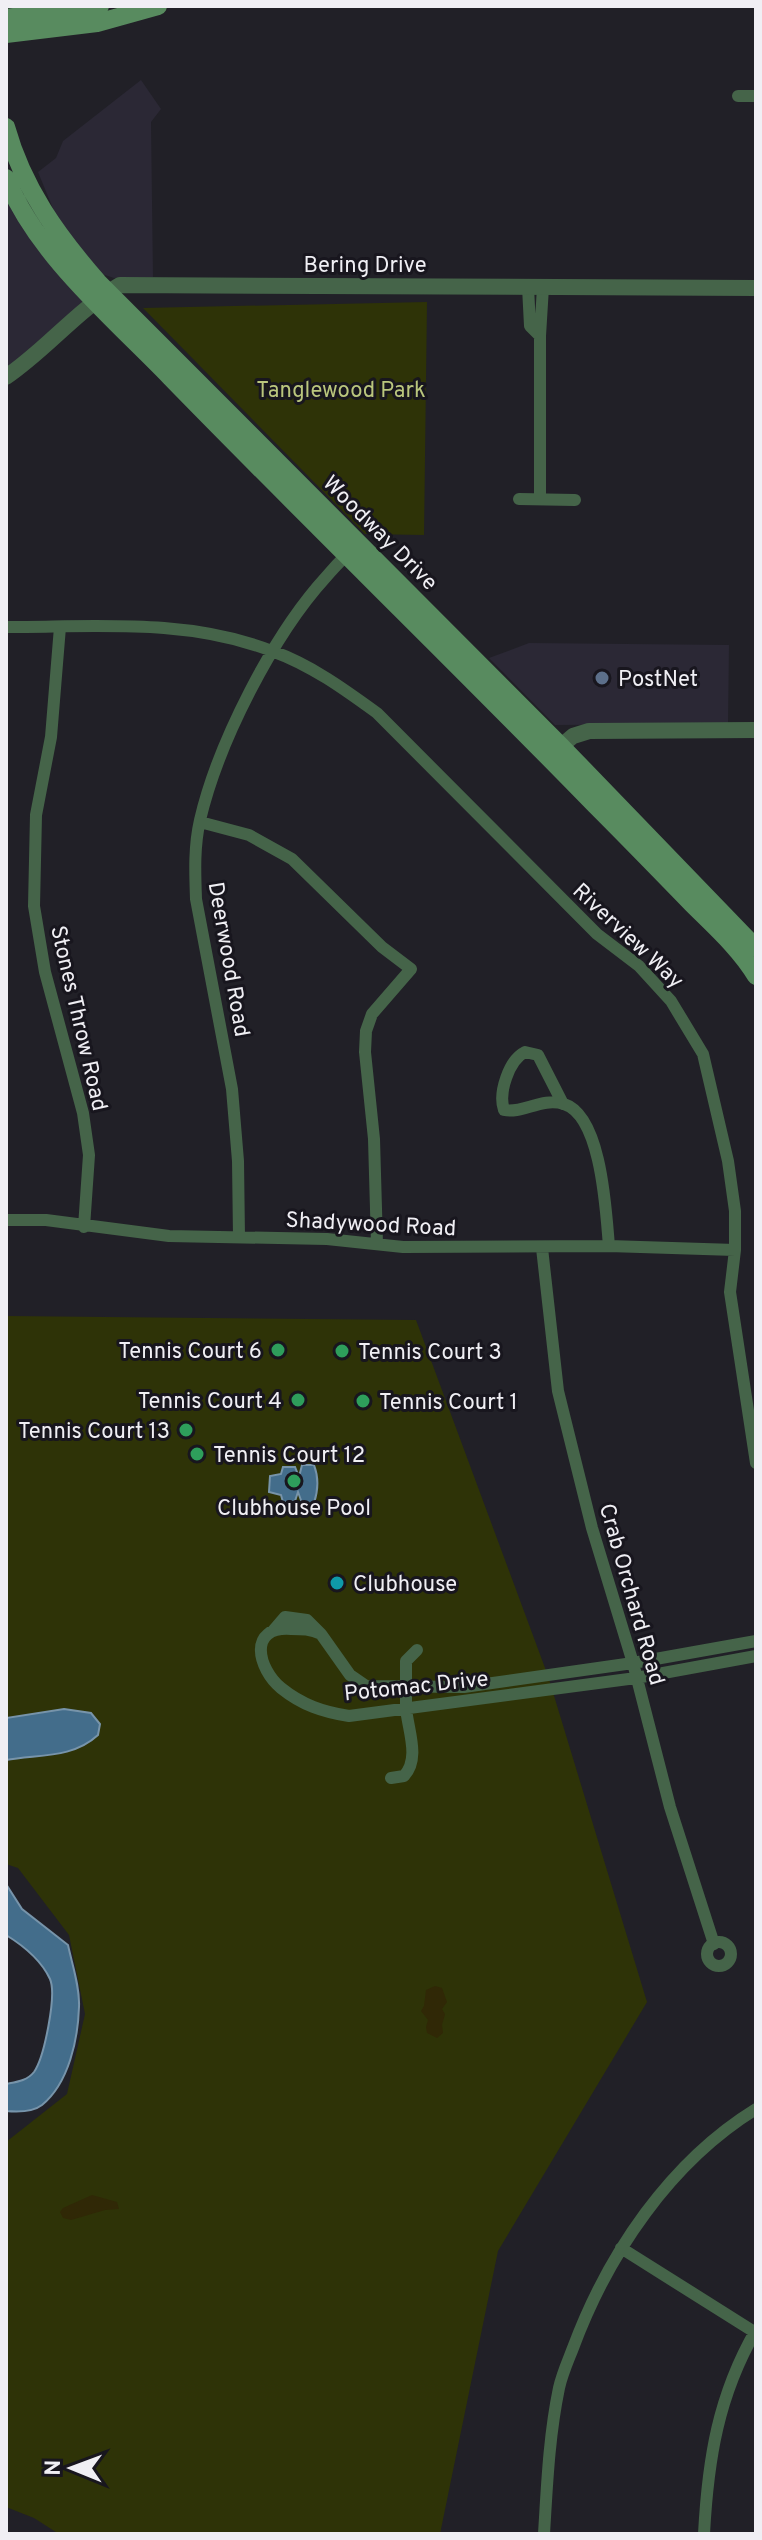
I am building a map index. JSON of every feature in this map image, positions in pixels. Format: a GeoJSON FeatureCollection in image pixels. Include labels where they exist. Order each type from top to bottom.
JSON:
{"type":"FeatureCollection","features":[{"type":"Feature","properties":{"kind":"main road"},"geometry":{"type":"LineString","coordinates":[[6,18],[100,6]]}},
{"type":"Feature","properties":{"kind":"main road"},"geometry":{"type":"LineString","coordinates":[[6,34],[97,23],[158,6]]}},
{"type":"Feature","properties":{"kind":"main road","name":"Woodway Drive"},"geometry":{"type":"LineString","coordinates":[[6,127],[25,178],[52,227],[102,296]]}},
{"type":"Feature","properties":{"kind":"main road"},"geometry":{"type":"LineString","coordinates":[[9,186],[25,178]]}},
{"type":"Feature","properties":{"kind":"main road","name":"Woodway Drive"},"geometry":{"type":"LineString","coordinates":[[9,186],[51,250],[102,296],[659,857],[756,948]]}},
{"type":"Feature","properties":{"kind":"main road","name":"Woodway Drive"},"geometry":{"type":"LineString","coordinates":[[659,857],[756,976]]}},
{"type":"Feature","properties":{"kind":"street"},"geometry":{"type":"LineString","coordinates":[[738,96],[756,96]]}},
{"type":"Feature","properties":{"kind":"street","name":"Bering Drive"},"geometry":{"type":"LineString","coordinates":[[102,296],[120,285],[756,288]]}},
{"type":"Feature","properties":{"kind":"street"},"geometry":{"type":"LineString","coordinates":[[536,287],[530,326],[540,336],[540,499]]}},
{"type":"Feature","properties":{"kind":"street"},"geometry":{"type":"LineString","coordinates":[[6,377],[102,296]]}},
{"type":"Feature","properties":{"kind":"street"},"geometry":{"type":"LineString","coordinates":[[519,499],[575,500]]}},
{"type":"Feature","properties":{"kind":"street","name":"Deerwood Road"},"geometry":{"type":"LineString","coordinates":[[239,1237],[238,1161],[232,1089],[196,899],[196,847],[200,822],[213,775],[232,730],[273,651],[304,601],[354,550]]}},
{"type":"Feature","properties":{"kind":"street","name":"Riverview Way"},"geometry":{"type":"LineString","coordinates":[[6,627],[125,626],[198,631],[273,651],[334,682],[377,713],[597,934],[639,966],[671,1001],[703,1054],[728,1161],[735,1211],[735,1250],[730,1292],[756,1463]]}},
{"type":"Feature","properties":{"kind":"street","name":"Stones Throw Road"},"geometry":{"type":"LineString","coordinates":[[60,627],[51,737],[36,815],[34,906],[45,972],[83,1113],[89,1155],[84,1227]]}},
{"type":"Feature","properties":{"kind":"street"},"geometry":{"type":"LineString","coordinates":[[555,752],[573,736],[589,731],[756,730]]}},
{"type":"Feature","properties":{"kind":"street"},"geometry":{"type":"LineString","coordinates":[[200,822],[249,835],[292,859],[382,947],[411,969],[372,1014],[366,1031],[365,1052],[374,1139],[377,1244]]}},
{"type":"Feature","properties":{"kind":"street"},"geometry":{"type":"LineString","coordinates":[[563,1104],[538,1055],[525,1052],[515,1059],[501,1103],[504,1110],[511,1112],[536,1103],[563,1104],[574,1109],[588,1130],[604,1194],[609,1246]]}},
{"type":"Feature","properties":{"kind":"street","name":"Shadywood Road"},"geometry":{"type":"LineString","coordinates":[[6,1220],[46,1220],[169,1236],[403,1247],[609,1246],[735,1250]]}},
{"type":"Feature","properties":{"kind":"street","name":"Crab Orchard Road"},"geometry":{"type":"LineString","coordinates":[[542,1248],[558,1391],[592,1528],[633,1663],[679,1839],[714,1944]]}},
{"type":"Feature","properties":{"kind":"street","name":"Potomac Drive"},"geometry":{"type":"LineString","coordinates":[[756,1641],[633,1663],[464,1687],[366,1686],[350,1675],[321,1634],[311,1629],[284,1628],[273,1632],[263,1639],[260,1653],[264,1669],[279,1687],[304,1704],[323,1712],[349,1716],[407,1712],[636,1678],[756,1656]]}},
{"type":"Feature","properties":{"kind":"street"},"geometry":{"type":"LineString","coordinates":[[407,1712],[406,1661],[417,1650]]}},
{"type":"Feature","properties":{"kind":"street"},"geometry":{"type":"LineString","coordinates":[[544,2534],[549,2448],[559,2385],[584,2319],[621,2248],[676,2174],[756,2109]]}},
{"type":"Feature","properties":{"kind":"street"},"geometry":{"type":"LineString","coordinates":[[621,2248],[756,2332],[727,2390],[714,2436],[707,2480],[704,2534]]}},
{"type":"Feature","properties":{"kind":"shaded area"},"geometry":{"type":"Polygon","coordinates":[[[141,80],[161,109],[151,122],[153,277],[114,278],[96,272],[61,228],[38,172],[56,158],[63,141],[141,80]]]}},
{"type":"Feature","properties":{"kind":"shaded area"},"geometry":{"type":"Polygon","coordinates":[[[6,185],[89,297],[6,369],[6,185]]]}},
{"type":"Feature","properties":{"kind":"shaded area"},"geometry":{"type":"Polygon","coordinates":[[[529,643],[729,645],[728,724],[555,725],[489,658],[529,643]]]}},
{"type":"Feature","properties":{"kind":"green space","name":"Tanglewood Park"},"geometry":{"type":"Polygon","coordinates":[[[427,302],[424,535],[365,534],[143,308],[427,302]]]}},
{"type":"Feature","properties":{"kind":"green space"},"geometry":{"type":"Polygon","coordinates":[[[6,1316],[416,1320],[548,1676],[647,2002],[498,2251],[440,2534],[59,2534],[34,2518],[6,2507],[6,2142],[67,2094],[85,2014],[69,1935],[18,1868],[6,1864],[6,1316]]]}},
{"type":"Feature","properties":{"kind":"sand"},"geometry":{"type":"Polygon","coordinates":[[[435,1986],[442,1988],[447,2002],[442,2009],[445,2014],[443,2033],[437,2038],[427,2033],[428,2020],[421,2011],[426,1990],[435,1986]]]}},
{"type":"Feature","properties":{"kind":"sand"},"geometry":{"type":"Polygon","coordinates":[[[92,2195],[117,2202],[119,2209],[71,2220],[63,2218],[60,2212],[63,2208],[92,2195]]]}},
{"type":"Feature","properties":{"kind":"water","name":"Clubhouse Pool"},"geometry":{"type":"Polygon","coordinates":[[[302,1465],[314,1465],[316,1470],[314,1503],[302,1503],[298,1492],[295,1501],[283,1502],[281,1495],[269,1492],[270,1476],[281,1474],[283,1467],[295,1467],[299,1477],[302,1465]]]}},
{"type":"Feature","properties":{"kind":"water"},"geometry":{"type":"Polygon","coordinates":[[[64,1709],[91,1713],[100,1724],[98,1735],[66,1752],[6,1760],[6,1718],[64,1709]]]}},
{"type":"Feature","properties":{"kind":"water"},"geometry":{"type":"Polygon","coordinates":[[[6,1884],[22,1909],[68,1945],[79,1999],[74,2046],[59,2085],[42,2105],[20,2111],[6,2111],[6,2084],[28,2077],[38,2065],[48,2026],[52,1987],[37,1960],[6,1935],[6,1884]]]}},
{"type":"Feature","properties":{"kind":"place","name":"PostNet"},"geometry":{"type":"Point","coordinates":[602,678]}},
{"type":"Feature","properties":{"kind":"place","name":"Tennis Court 6"},"geometry":{"type":"Point","coordinates":[278,1350]}},
{"type":"Feature","properties":{"kind":"place","name":"Tennis Court 3"},"geometry":{"type":"Point","coordinates":[342,1351]}},
{"type":"Feature","properties":{"kind":"place","name":"Tennis Court 4"},"geometry":{"type":"Point","coordinates":[298,1400]}},
{"type":"Feature","properties":{"kind":"place","name":"Tennis Court 1"},"geometry":{"type":"Point","coordinates":[363,1401]}},
{"type":"Feature","properties":{"kind":"place","name":"Tennis Court 13"},"geometry":{"type":"Point","coordinates":[186,1430]}},
{"type":"Feature","properties":{"kind":"place","name":"Tennis Court 12"},"geometry":{"type":"Point","coordinates":[197,1454]}},
{"type":"Feature","properties":{"kind":"place","name":"Clubhouse Pool"},"geometry":{"type":"Point","coordinates":[294,1481]}},
{"type":"Feature","properties":{"kind":"place","name":"Clubhouse"},"geometry":{"type":"Point","coordinates":[337,1583]}}]}
